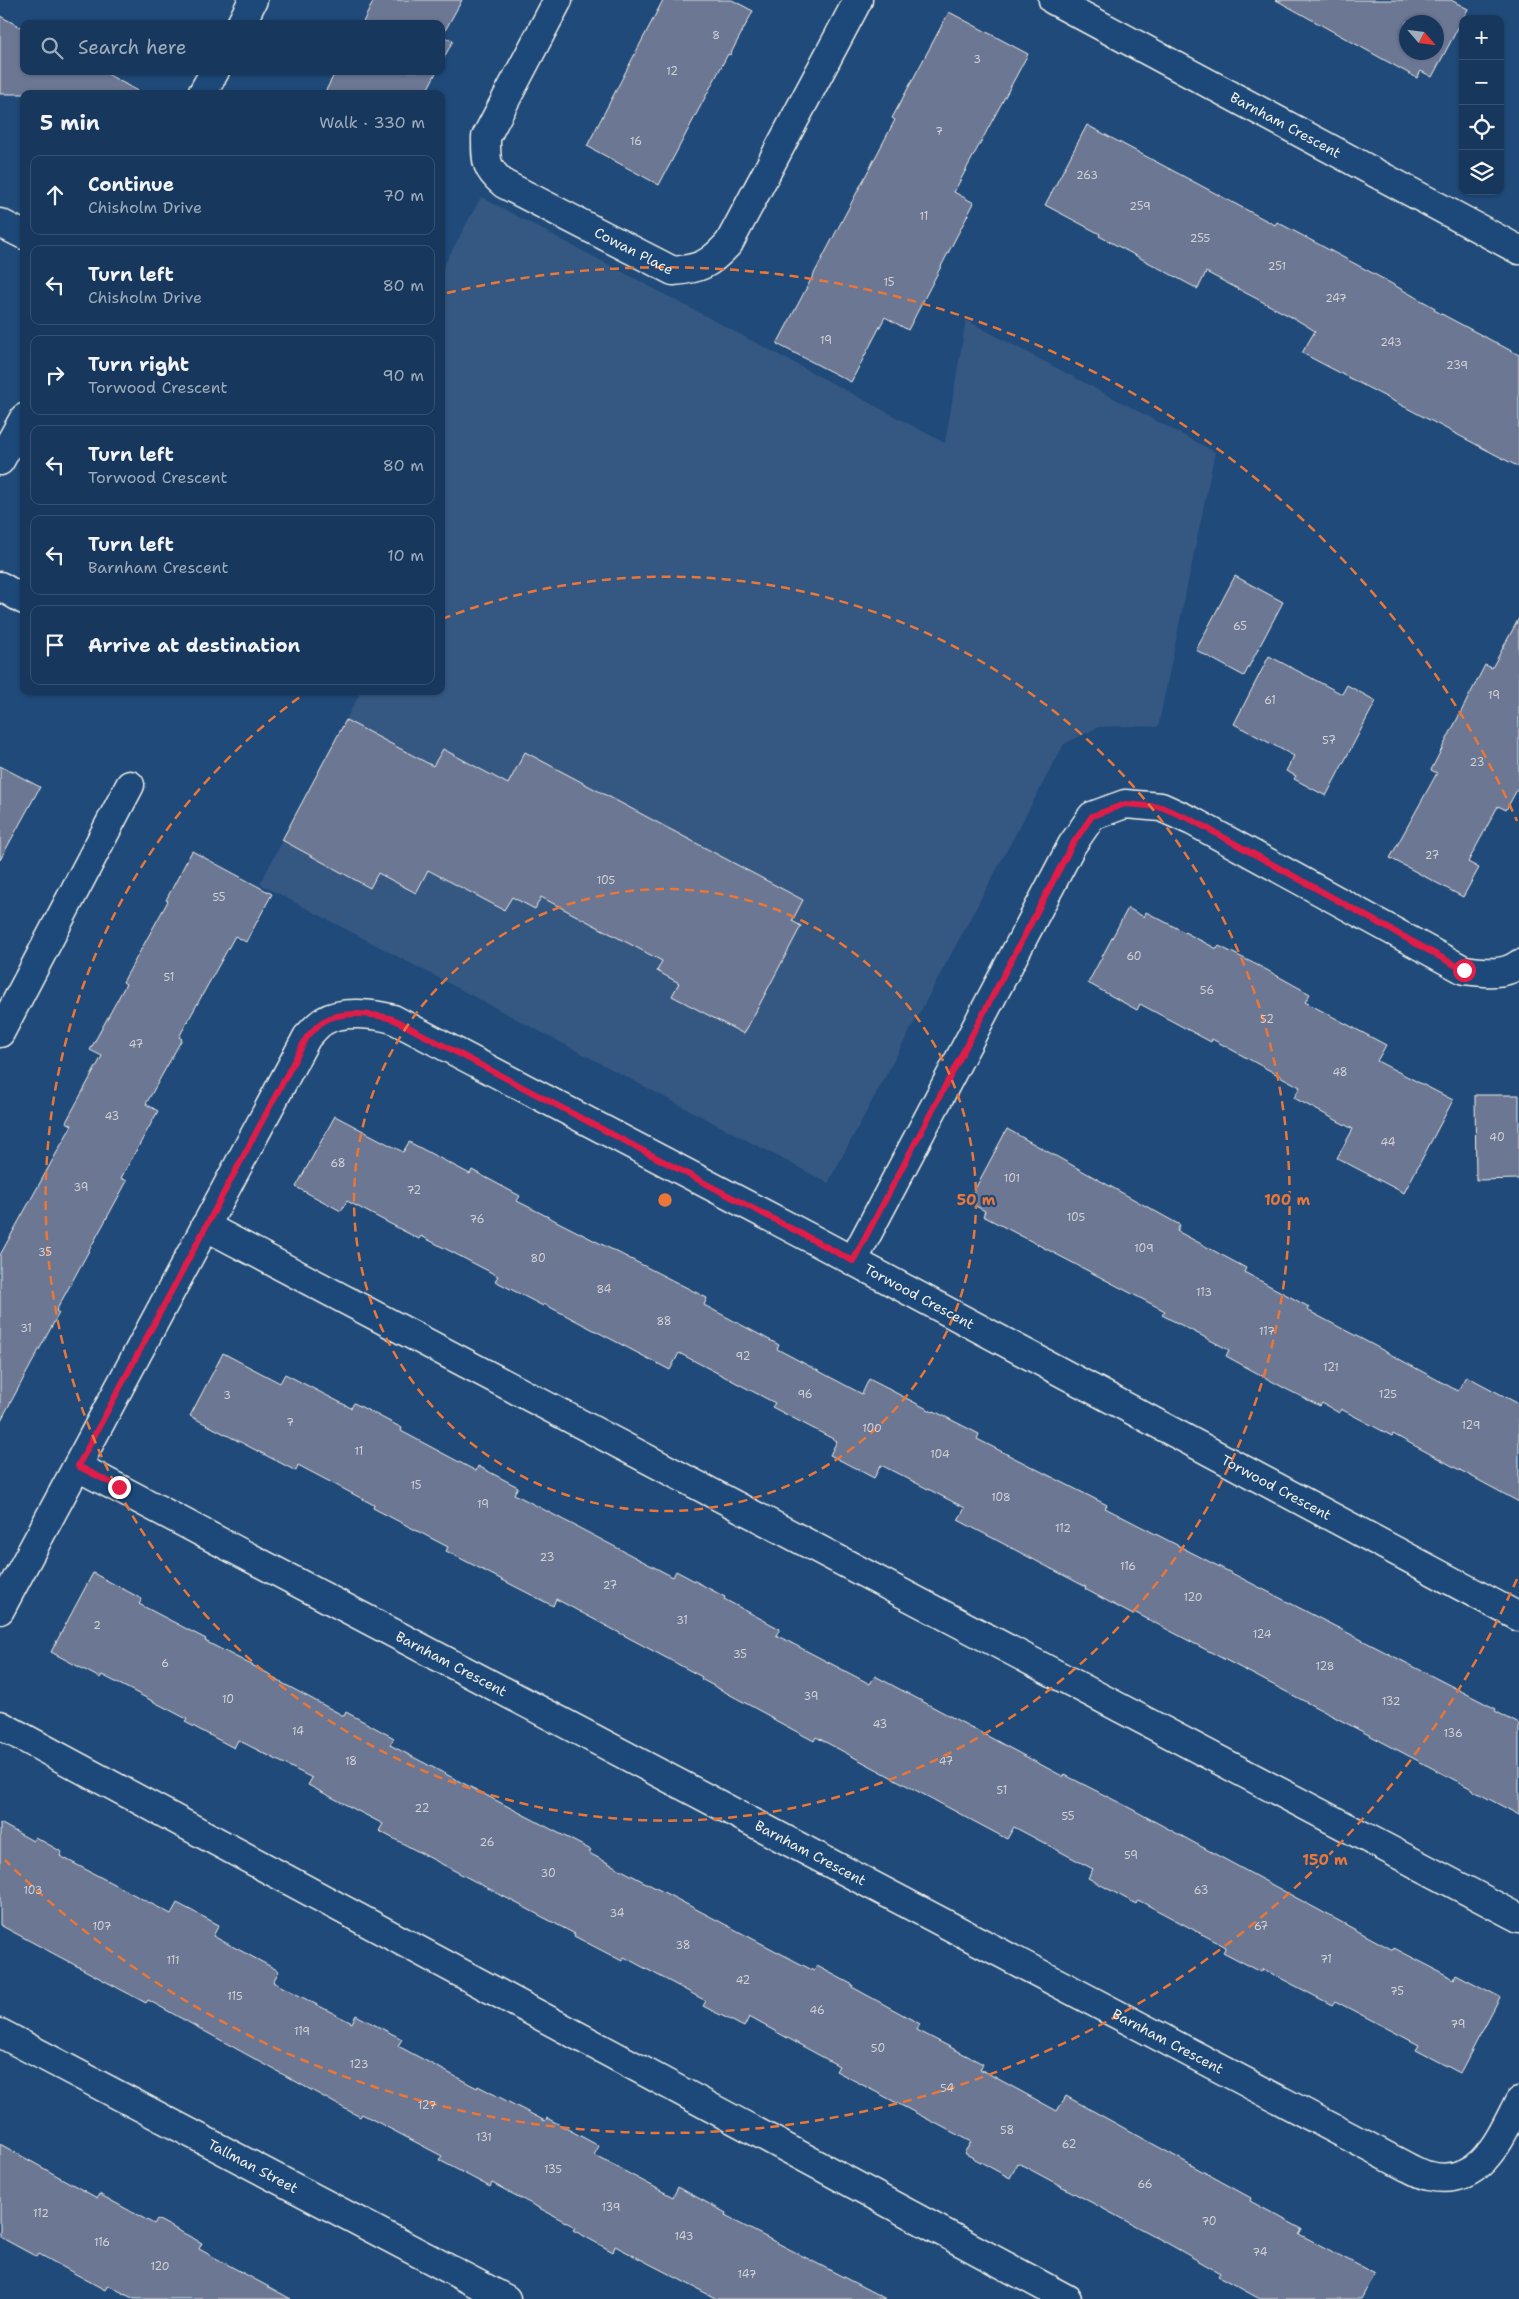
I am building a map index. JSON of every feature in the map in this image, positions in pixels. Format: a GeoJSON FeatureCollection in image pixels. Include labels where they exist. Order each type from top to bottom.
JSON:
{"type":"FeatureCollection","features":[{"type":"Feature","properties":{"kind":"street"},"geometry":{"type":"LineString","coordinates":[[243,20],[253,0]]}},
{"type":"Feature","properties":{"kind":"street","name":"Cowan Place"},"geometry":{"type":"LineString","coordinates":[[558,0],[486,137],[486,158],[491,174],[504,184],[672,271],[694,269],[715,259],[729,243],[858,0]]}},
{"type":"Feature","properties":{"kind":"street","name":"Barnham Crescent"},"geometry":{"type":"LineString","coordinates":[[1052,0],[1519,250]]}},
{"type":"Feature","properties":{"kind":"street"},"geometry":{"type":"LineString","coordinates":[[204,90],[213,75]]}},
{"type":"Feature","properties":{"kind":"street"},"geometry":{"type":"LineString","coordinates":[[0,222],[20,233]]}},
{"type":"Feature","properties":{"kind":"street"},"geometry":{"type":"LineString","coordinates":[[0,461],[20,425]]}},
{"type":"Feature","properties":{"kind":"street"},"geometry":{"type":"LineString","coordinates":[[0,586],[20,598]]}},
{"type":"Feature","properties":{"kind":"street"},"geometry":{"type":"LineString","coordinates":[[0,1033],[130,785]]}},
{"type":"Feature","properties":{"kind":"street"},"geometry":{"type":"LineString","coordinates":[[853,1261],[1072,845],[1092,816],[1125,804],[1161,807],[1192,820],[1464,970],[1491,973],[1514,968],[1519,964]]}},
{"type":"Feature","properties":{"kind":"street","name":"Torwood Crescent"},"geometry":{"type":"LineString","coordinates":[[0,1610],[307,1037],[324,1020],[345,1015],[372,1013],[393,1019],[853,1261],[1519,1617]]}},
{"type":"Feature","properties":{"kind":"street"},"geometry":{"type":"LineString","coordinates":[[205,1226],[1519,1918]]}},
{"type":"Feature","properties":{"kind":"street","name":"Barnham Crescent"},"geometry":{"type":"LineString","coordinates":[[78,1466],[1407,2167],[1429,2176],[1453,2177],[1477,2168],[1494,2148],[1519,2101]]}},
{"type":"Feature","properties":{"kind":"street"},"geometry":{"type":"LineString","coordinates":[[0,1726],[1067,2299]]}},
{"type":"Feature","properties":{"kind":"street","name":"Tallman Street"},"geometry":{"type":"LineString","coordinates":[[0,2033],[506,2299]]}},
{"type":"Feature","properties":{"kind":"shaded area"},"geometry":{"type":"Polygon","coordinates":[[[481,197],[945,443],[966,320],[1215,452],[1158,727],[1098,727],[1064,744],[828,1183],[260,884],[359,695],[445,695],[445,264],[481,197]]]}},
{"type":"Feature","properties":{"kind":"building"},"geometry":{"type":"Polygon","coordinates":[[[374,0],[462,0],[445,31],[445,20],[364,20],[374,0]]]}},
{"type":"Feature","properties":{"kind":"building"},"geometry":{"type":"Polygon","coordinates":[[[663,0],[732,0],[753,11],[730,55],[728,54],[659,185],[587,146],[663,0]]]}},
{"type":"Feature","properties":{"kind":"building"},"geometry":{"type":"Polygon","coordinates":[[[1276,0],[1451,0],[1468,9],[1465,15],[1459,15],[1459,26],[1444,54],[1444,15],[1399,15],[1399,60],[1441,60],[1432,77],[1421,71],[1417,78],[1276,0]]]}},
{"type":"Feature","properties":{"kind":"building"},"geometry":{"type":"Polygon","coordinates":[[[949,12],[1028,54],[954,192],[974,203],[908,330],[885,317],[851,382],[777,344],[895,120],[892,118],[949,12]]]}},
{"type":"Feature","properties":{"kind":"building"},"geometry":{"type":"Polygon","coordinates":[[[0,16],[20,27],[20,75],[109,75],[136,90],[20,90],[20,94],[0,94],[0,16]]]}},
{"type":"Feature","properties":{"kind":"building"},"geometry":{"type":"Polygon","coordinates":[[[445,37],[453,41],[445,56],[445,37]]]}},
{"type":"Feature","properties":{"kind":"building"},"geometry":{"type":"Polygon","coordinates":[[[334,75],[435,75],[427,90],[326,90],[334,75]]]}},
{"type":"Feature","properties":{"kind":"building"},"geometry":{"type":"Polygon","coordinates":[[[1087,125],[1275,225],[1277,222],[1435,308],[1434,310],[1519,355],[1519,467],[1302,353],[1315,331],[1297,320],[1206,272],[1198,289],[1045,205],[1087,125]]]}},
{"type":"Feature","properties":{"kind":"building"},"geometry":{"type":"Polygon","coordinates":[[[1235,576],[1283,602],[1244,676],[1196,650],[1235,576]]]}},
{"type":"Feature","properties":{"kind":"building"},"geometry":{"type":"Polygon","coordinates":[[[1519,618],[1519,786],[1506,810],[1498,806],[1468,862],[1479,868],[1463,897],[1390,858],[1437,773],[1431,770],[1485,665],[1492,668],[1519,618]]]}},
{"type":"Feature","properties":{"kind":"building"},"geometry":{"type":"Polygon","coordinates":[[[1269,656],[1342,694],[1347,685],[1376,701],[1326,796],[1294,779],[1296,776],[1286,771],[1294,756],[1234,724],[1269,656]]]}},
{"type":"Feature","properties":{"kind":"building"},"geometry":{"type":"Polygon","coordinates":[[[346,720],[433,766],[443,749],[508,784],[525,752],[803,900],[792,921],[801,926],[744,1034],[672,996],[679,983],[657,971],[662,961],[541,897],[535,909],[512,897],[504,910],[428,870],[416,893],[378,873],[370,888],[282,840],[346,720]]]}},
{"type":"Feature","properties":{"kind":"building"},"geometry":{"type":"Polygon","coordinates":[[[0,766],[40,787],[0,860],[0,766]]]}},
{"type":"Feature","properties":{"kind":"building"},"geometry":{"type":"Polygon","coordinates":[[[192,851],[272,894],[246,942],[235,936],[179,1037],[182,1039],[146,1104],[158,1111],[121,1178],[127,1181],[56,1311],[59,1313],[0,1422],[0,1255],[72,1125],[66,1122],[102,1056],[90,1050],[126,984],[123,982],[168,901],[166,900],[192,851]]]}},
{"type":"Feature","properties":{"kind":"building"},"geometry":{"type":"Polygon","coordinates":[[[1128,908],[1144,917],[1146,912],[1217,949],[1219,946],[1310,994],[1305,1002],[1386,1045],[1377,1061],[1453,1100],[1404,1193],[1337,1158],[1353,1129],[1294,1098],[1300,1087],[1212,1039],[1211,1042],[1140,1004],[1137,1010],[1088,983],[1128,908]]]}},
{"type":"Feature","properties":{"kind":"building"},"geometry":{"type":"Polygon","coordinates":[[[1475,1095],[1519,1095],[1519,1179],[1476,1180],[1475,1095]]]}},
{"type":"Feature","properties":{"kind":"building"},"geometry":{"type":"Polygon","coordinates":[[[335,1116],[403,1152],[409,1142],[470,1174],[472,1170],[520,1196],[517,1201],[707,1298],[704,1305],[779,1345],[777,1349],[862,1394],[869,1379],[934,1411],[979,1434],[977,1439],[1107,1505],[1105,1508],[1496,1709],[1495,1711],[1519,1724],[1519,1815],[1134,1612],[1133,1615],[1085,1589],[1086,1587],[958,1520],[965,1508],[881,1465],[874,1478],[830,1455],[837,1441],[772,1407],[775,1403],[679,1353],[670,1370],[544,1304],[543,1306],[495,1281],[498,1276],[421,1236],[419,1239],[347,1201],[341,1211],[296,1187],[335,1116]]]}},
{"type":"Feature","properties":{"kind":"building"},"geometry":{"type":"Polygon","coordinates":[[[1007,1129],[1180,1225],[1177,1231],[1246,1268],[1244,1272],[1309,1307],[1307,1310],[1458,1391],[1466,1376],[1519,1404],[1519,1502],[1393,1434],[1392,1436],[1341,1409],[1339,1413],[1322,1403],[1320,1406],[1286,1389],[1226,1356],[1229,1350],[1162,1315],[1165,1311],[983,1216],[985,1211],[968,1202],[1007,1129]]]}},
{"type":"Feature","properties":{"kind":"building"},"geometry":{"type":"Polygon","coordinates":[[[223,1353],[280,1383],[285,1374],[351,1408],[354,1403],[402,1428],[401,1431],[476,1471],[478,1466],[518,1487],[514,1494],[673,1577],[676,1571],[725,1597],[724,1599],[780,1629],[776,1635],[870,1684],[875,1676],[1064,1777],[1065,1775],[1126,1806],[1393,1950],[1394,1948],[1454,1979],[1456,1974],[1500,1997],[1460,2073],[1416,2050],[1419,2045],[1335,2001],[1332,2005],[1263,1969],[1261,1972],[1223,1952],[1226,1947],[1138,1900],[1136,1904],[1088,1878],[1093,1869],[1014,1827],[1007,1839],[816,1737],[814,1741],[701,1679],[702,1677],[556,1599],[553,1606],[446,1551],[448,1547],[373,1508],[374,1505],[298,1465],[296,1471],[190,1416],[223,1353]]]}},
{"type":"Feature","properties":{"kind":"building"},"geometry":{"type":"Polygon","coordinates":[[[93,1573],[142,1599],[139,1604],[344,1716],[346,1712],[394,1738],[390,1745],[591,1850],[589,1853],[814,1971],[817,1966],[853,1985],[852,1987],[920,2024],[917,2030],[983,2064],[980,2069],[1057,2111],[1066,2096],[1251,2198],[1250,2201],[1302,2229],[1299,2234],[1375,2274],[1361,2299],[1260,2299],[1218,2276],[1220,2273],[1167,2243],[1018,2163],[1010,2178],[964,2153],[971,2142],[836,2071],[839,2066],[749,2017],[744,2027],[703,2006],[706,2001],[624,1957],[622,1961],[574,1936],[575,1934],[379,1831],[383,1824],[308,1785],[312,1778],[238,1740],[234,1748],[185,1722],[187,1719],[102,1675],[100,1678],[51,1652],[93,1573]]]}},
{"type":"Feature","properties":{"kind":"building"},"geometry":{"type":"Polygon","coordinates":[[[0,1823],[33,1841],[35,1837],[62,1852],[60,1856],[171,1914],[177,1903],[219,1925],[213,1936],[279,1971],[273,1982],[352,2023],[356,2015],[402,2039],[398,2046],[477,2088],[478,2086],[545,2121],[547,2118],[599,2146],[594,2155],[673,2197],[678,2187],[726,2213],[725,2216],[886,2299],[717,2299],[615,2246],[613,2252],[573,2230],[575,2227],[492,2183],[490,2187],[439,2160],[442,2156],[362,2114],[360,2117],[148,2000],[146,2003],[0,1925],[0,1823]]]}},
{"type":"Feature","properties":{"kind":"building"},"geometry":{"type":"Polygon","coordinates":[[[0,2144],[97,2198],[99,2194],[154,2224],[157,2219],[202,2243],[199,2249],[291,2299],[134,2299],[108,2285],[105,2290],[39,2254],[37,2257],[0,2237],[0,2144]]]}},
{"type":"Feature","properties":{"kind":"route"},"geometry":{"type":"LineString","coordinates":[[119,1487],[78,1466],[307,1037],[324,1020],[345,1015],[372,1013],[393,1019],[853,1261],[1072,845],[1092,816],[1125,804],[1161,807],[1192,820],[1464,970]]}}]}
